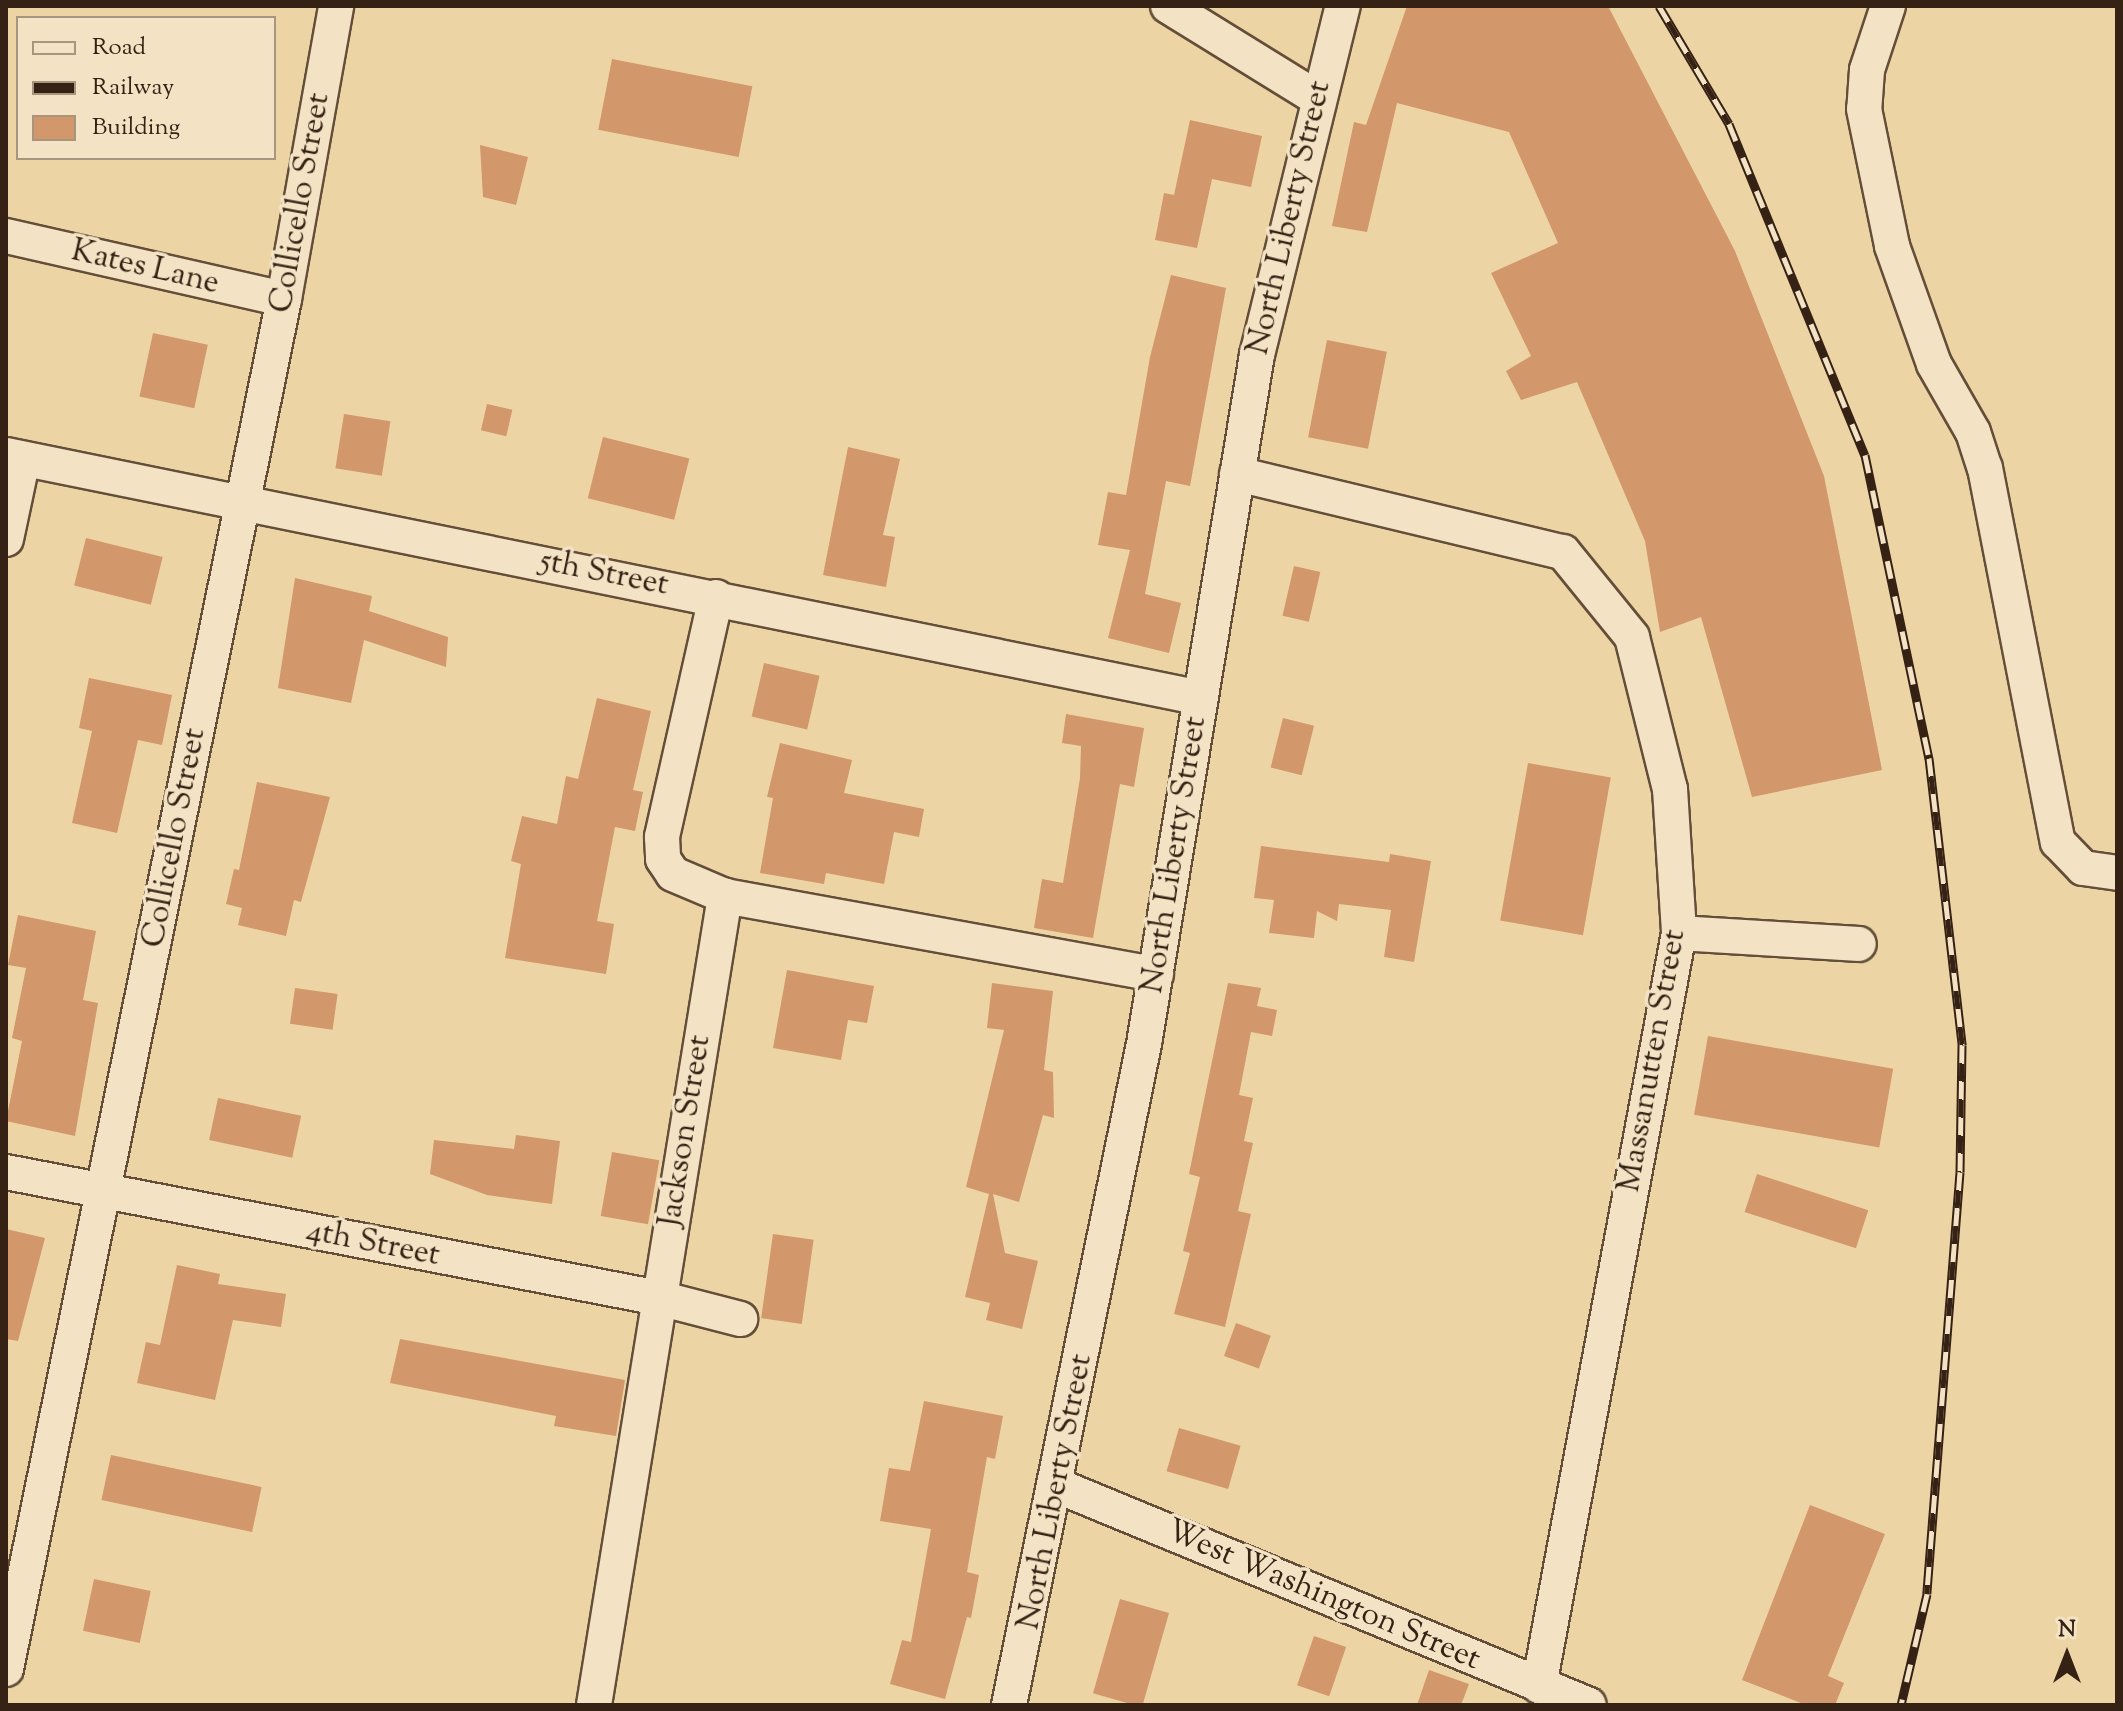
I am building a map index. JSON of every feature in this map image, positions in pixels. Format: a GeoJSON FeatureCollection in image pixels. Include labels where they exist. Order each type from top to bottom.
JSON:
{"type":"FeatureCollection","features":[{"type":"Feature","properties":{"kind":"street","name":"Collicello Street"},"geometry":{"type":"LineString","coordinates":[[6,1669],[284,299],[336,6]]}},
{"type":"Feature","properties":{"kind":"street"},"geometry":{"type":"LineString","coordinates":[[1168,6],[1317,98]]}},
{"type":"Feature","properties":{"kind":"street","name":"North Liberty Street"},"geometry":{"type":"LineString","coordinates":[[1009,1705],[1058,1486],[1156,974],[1257,355],[1317,98],[1343,6]]}},
{"type":"Feature","properties":{"kind":"street"},"geometry":{"type":"LineString","coordinates":[[1888,6],[1867,70],[1864,109],[1889,233],[1934,364],[1973,432],[1985,468],[2058,842],[2083,868],[2117,873]]}},
{"type":"Feature","properties":{"kind":"street","name":"Kates Lane"},"geometry":{"type":"LineString","coordinates":[[6,236],[284,299]]}},
{"type":"Feature","properties":{"kind":"street"},"geometry":{"type":"LineString","coordinates":[[6,539],[14,457]]}},
{"type":"Feature","properties":{"kind":"street","name":"5th Street"},"geometry":{"type":"LineString","coordinates":[[14,457],[716,597],[1201,698]]}},
{"type":"Feature","properties":{"kind":"street","name":"Massanutten Street"},"geometry":{"type":"LineString","coordinates":[[1237,474],[1563,552],[1632,637],[1670,789],[1679,933],[1539,1686]]}},
{"type":"Feature","properties":{"kind":"street"},"geometry":{"type":"LineString","coordinates":[[716,597],[661,845],[673,874],[725,896],[1156,974]]}},
{"type":"Feature","properties":{"kind":"street","name":"Jackson Street"},"geometry":{"type":"LineString","coordinates":[[594,1705],[725,896]]}},
{"type":"Feature","properties":{"kind":"street"},"geometry":{"type":"LineString","coordinates":[[1679,933],[1859,944]]}},
{"type":"Feature","properties":{"kind":"street","name":"4th Street"},"geometry":{"type":"LineString","coordinates":[[6,1172],[659,1298],[740,1319]]}},
{"type":"Feature","properties":{"kind":"street","name":"West Washington Street"},"geometry":{"type":"LineString","coordinates":[[1058,1486],[1589,1705]]}},
{"type":"Feature","properties":{"kind":"building"},"geometry":{"type":"Polygon","coordinates":[[[1407,6],[1608,6],[1735,251],[1824,476],[1882,770],[1752,797],[1701,617],[1660,632],[1645,541],[1577,382],[1521,400],[1506,371],[1531,356],[1491,273],[1558,243],[1509,132],[1397,103],[1367,232],[1332,226],[1354,122],[1366,125],[1407,6]]]}},
{"type":"Feature","properties":{"kind":"building"},"geometry":{"type":"Polygon","coordinates":[[[612,59],[752,86],[739,157],[598,130],[612,59]]]}},
{"type":"Feature","properties":{"kind":"building"},"geometry":{"type":"Polygon","coordinates":[[[1190,120],[1262,136],[1251,187],[1212,179],[1197,248],[1155,240],[1164,193],[1174,195],[1190,120]]]}},
{"type":"Feature","properties":{"kind":"building"},"geometry":{"type":"Polygon","coordinates":[[[480,145],[528,157],[516,205],[483,197],[480,145]]]}},
{"type":"Feature","properties":{"kind":"building"},"geometry":{"type":"Polygon","coordinates":[[[1171,275],[1226,288],[1190,486],[1166,481],[1145,594],[1181,603],[1169,653],[1108,638],[1130,550],[1098,545],[1108,492],[1126,495],[1150,357],[1171,275]]]}},
{"type":"Feature","properties":{"kind":"building"},"geometry":{"type":"Polygon","coordinates":[[[153,333],[208,345],[194,408],[139,397],[153,333]]]}},
{"type":"Feature","properties":{"kind":"building"},"geometry":{"type":"Polygon","coordinates":[[[1327,340],[1387,352],[1368,449],[1308,437],[1327,340]]]}},
{"type":"Feature","properties":{"kind":"building"},"geometry":{"type":"Polygon","coordinates":[[[487,404],[512,410],[506,436],[481,430],[487,404]]]}},
{"type":"Feature","properties":{"kind":"building"},"geometry":{"type":"Polygon","coordinates":[[[344,414],[390,421],[382,476],[335,468],[344,414]]]}},
{"type":"Feature","properties":{"kind":"building"},"geometry":{"type":"Polygon","coordinates":[[[603,437],[689,459],[674,520],[588,498],[603,437]]]}},
{"type":"Feature","properties":{"kind":"building"},"geometry":{"type":"Polygon","coordinates":[[[848,447],[900,459],[883,535],[895,537],[886,587],[823,575],[848,447]]]}},
{"type":"Feature","properties":{"kind":"building"},"geometry":{"type":"Polygon","coordinates":[[[86,538],[163,557],[151,605],[74,586],[86,538]]]}},
{"type":"Feature","properties":{"kind":"building"},"geometry":{"type":"Polygon","coordinates":[[[1294,566],[1320,572],[1309,622],[1283,616],[1294,566]]]}},
{"type":"Feature","properties":{"kind":"building"},"geometry":{"type":"Polygon","coordinates":[[[295,578],[372,596],[369,611],[448,637],[446,667],[364,640],[351,703],[278,688],[295,578]]]}},
{"type":"Feature","properties":{"kind":"building"},"geometry":{"type":"Polygon","coordinates":[[[764,663],[820,676],[807,729],[752,717],[764,663]]]}},
{"type":"Feature","properties":{"kind":"building"},"geometry":{"type":"Polygon","coordinates":[[[89,678],[172,695],[162,745],[138,740],[117,833],[72,823],[92,731],[79,728],[89,678]]]}},
{"type":"Feature","properties":{"kind":"building"},"geometry":{"type":"Polygon","coordinates":[[[597,698],[651,711],[633,790],[643,792],[635,831],[615,827],[597,921],[614,924],[606,974],[505,958],[521,864],[511,861],[522,816],[557,824],[566,776],[578,779],[597,698]]]}},
{"type":"Feature","properties":{"kind":"building"},"geometry":{"type":"Polygon","coordinates":[[[1066,714],[1144,728],[1134,787],[1120,784],[1093,938],[1034,928],[1042,879],[1063,883],[1080,778],[1081,746],[1062,743],[1066,714]]]}},
{"type":"Feature","properties":{"kind":"building"},"geometry":{"type":"Polygon","coordinates":[[[1283,718],[1314,726],[1302,775],[1271,767],[1283,718]]]}},
{"type":"Feature","properties":{"kind":"building"},"geometry":{"type":"Polygon","coordinates":[[[780,743],[852,760],[844,793],[924,809],[919,837],[894,832],[884,884],[826,873],[824,884],[760,873],[773,798],[767,797],[780,743]]]}},
{"type":"Feature","properties":{"kind":"building"},"geometry":{"type":"Polygon","coordinates":[[[1528,763],[1611,778],[1583,935],[1500,921],[1528,763]]]}},
{"type":"Feature","properties":{"kind":"building"},"geometry":{"type":"Polygon","coordinates":[[[257,782],[330,797],[301,902],[294,900],[286,936],[238,925],[242,908],[226,904],[234,869],[239,870],[257,782]]]}},
{"type":"Feature","properties":{"kind":"building"},"geometry":{"type":"Polygon","coordinates":[[[1261,846],[1389,862],[1390,854],[1431,861],[1414,962],[1384,957],[1391,910],[1339,904],[1337,921],[1317,911],[1314,938],[1269,933],[1274,900],[1254,898],[1261,846]]]}},
{"type":"Feature","properties":{"kind":"building"},"geometry":{"type":"Polygon","coordinates":[[[18,915],[96,931],[83,1000],[98,1003],[75,1136],[6,1121],[22,1041],[12,1038],[26,968],[8,965],[18,915]]]}},
{"type":"Feature","properties":{"kind":"building"},"geometry":{"type":"Polygon","coordinates":[[[787,970],[874,986],[867,1023],[848,1020],[841,1060],[773,1048],[787,970]]]}},
{"type":"Feature","properties":{"kind":"building"},"geometry":{"type":"Polygon","coordinates":[[[992,983],[1053,991],[1044,1070],[1053,1072],[1054,1118],[1043,1115],[1019,1202],[993,1194],[1005,1253],[1038,1261],[1022,1329],[986,1320],[990,1303],[965,1297],[989,1194],[966,1187],[1004,1030],[987,1028],[992,983]]]}},
{"type":"Feature","properties":{"kind":"building"},"geometry":{"type":"Polygon","coordinates":[[[1228,983],[1261,988],[1257,1006],[1277,1010],[1272,1036],[1251,1032],[1239,1095],[1253,1098],[1244,1141],[1253,1143],[1238,1211],[1251,1214],[1225,1327],[1174,1314],[1190,1253],[1183,1251],[1200,1177],[1189,1174],[1228,983]]]}},
{"type":"Feature","properties":{"kind":"building"},"geometry":{"type":"Polygon","coordinates":[[[295,988],[338,994],[333,1030],[290,1024],[295,988]]]}},
{"type":"Feature","properties":{"kind":"building"},"geometry":{"type":"Polygon","coordinates":[[[1708,1036],[1893,1069],[1879,1147],[1694,1115],[1708,1036]]]}},
{"type":"Feature","properties":{"kind":"building"},"geometry":{"type":"Polygon","coordinates":[[[218,1098],[301,1116],[292,1158],[209,1140],[218,1098]]]}},
{"type":"Feature","properties":{"kind":"building"},"geometry":{"type":"Polygon","coordinates":[[[516,1135],[560,1141],[552,1204],[487,1195],[430,1174],[434,1140],[514,1149],[516,1135]]]}},
{"type":"Feature","properties":{"kind":"building"},"geometry":{"type":"Polygon","coordinates":[[[612,1152],[659,1160],[648,1224],[601,1216],[612,1152]]]}},
{"type":"Feature","properties":{"kind":"building"},"geometry":{"type":"Polygon","coordinates":[[[1757,1174],[1868,1210],[1856,1248],[1745,1212],[1757,1174]]]}},
{"type":"Feature","properties":{"kind":"building"},"geometry":{"type":"Polygon","coordinates":[[[6,1229],[45,1238],[18,1341],[6,1339],[6,1229]]]}},
{"type":"Feature","properties":{"kind":"building"},"geometry":{"type":"Polygon","coordinates":[[[773,1234],[814,1240],[802,1324],[761,1318],[773,1234]]]}},
{"type":"Feature","properties":{"kind":"building"},"geometry":{"type":"Polygon","coordinates":[[[177,1265],[220,1274],[218,1284],[286,1294],[281,1327],[233,1320],[215,1400],[137,1383],[146,1342],[160,1345],[177,1265]]]}},
{"type":"Feature","properties":{"kind":"building"},"geometry":{"type":"Polygon","coordinates":[[[1236,1323],[1271,1336],[1259,1369],[1224,1356],[1236,1323]]]}},
{"type":"Feature","properties":{"kind":"building"},"geometry":{"type":"Polygon","coordinates":[[[400,1339],[625,1380],[616,1436],[554,1426],[556,1416],[390,1383],[400,1339]]]}},
{"type":"Feature","properties":{"kind":"building"},"geometry":{"type":"Polygon","coordinates":[[[924,1401],[1003,1416],[995,1459],[987,1457],[967,1572],[979,1575],[971,1618],[967,1617],[945,1699],[890,1684],[902,1640],[911,1642],[931,1529],[880,1521],[889,1468],[910,1471],[924,1401]]]}},
{"type":"Feature","properties":{"kind":"building"},"geometry":{"type":"Polygon","coordinates":[[[1179,1428],[1241,1446],[1228,1489],[1167,1471],[1179,1428]]]}},
{"type":"Feature","properties":{"kind":"building"},"geometry":{"type":"Polygon","coordinates":[[[111,1455],[262,1487],[252,1532],[101,1500],[111,1455]]]}},
{"type":"Feature","properties":{"kind":"building"},"geometry":{"type":"Polygon","coordinates":[[[1810,1505],[1885,1534],[1828,1676],[1844,1683],[1835,1705],[1806,1705],[1742,1680],[1810,1505]]]}},
{"type":"Feature","properties":{"kind":"building"},"geometry":{"type":"Polygon","coordinates":[[[94,1579],[151,1591],[140,1643],[83,1631],[94,1579]]]}},
{"type":"Feature","properties":{"kind":"building"},"geometry":{"type":"Polygon","coordinates":[[[1120,1599],[1169,1613],[1143,1705],[1093,1693],[1120,1599]]]}},
{"type":"Feature","properties":{"kind":"building"},"geometry":{"type":"Polygon","coordinates":[[[1314,1636],[1346,1647],[1329,1696],[1297,1685],[1314,1636]]]}},
{"type":"Feature","properties":{"kind":"building"},"geometry":{"type":"Polygon","coordinates":[[[1429,1670],[1469,1684],[1461,1705],[1417,1705],[1429,1670]]]}},
{"type":"Feature","properties":{"kind":"railway"},"geometry":{"type":"LineString","coordinates":[[1659,6],[1729,124],[1865,455],[1929,758],[1962,1045],[1960,1172],[1927,1594],[1901,1705]]}}]}
